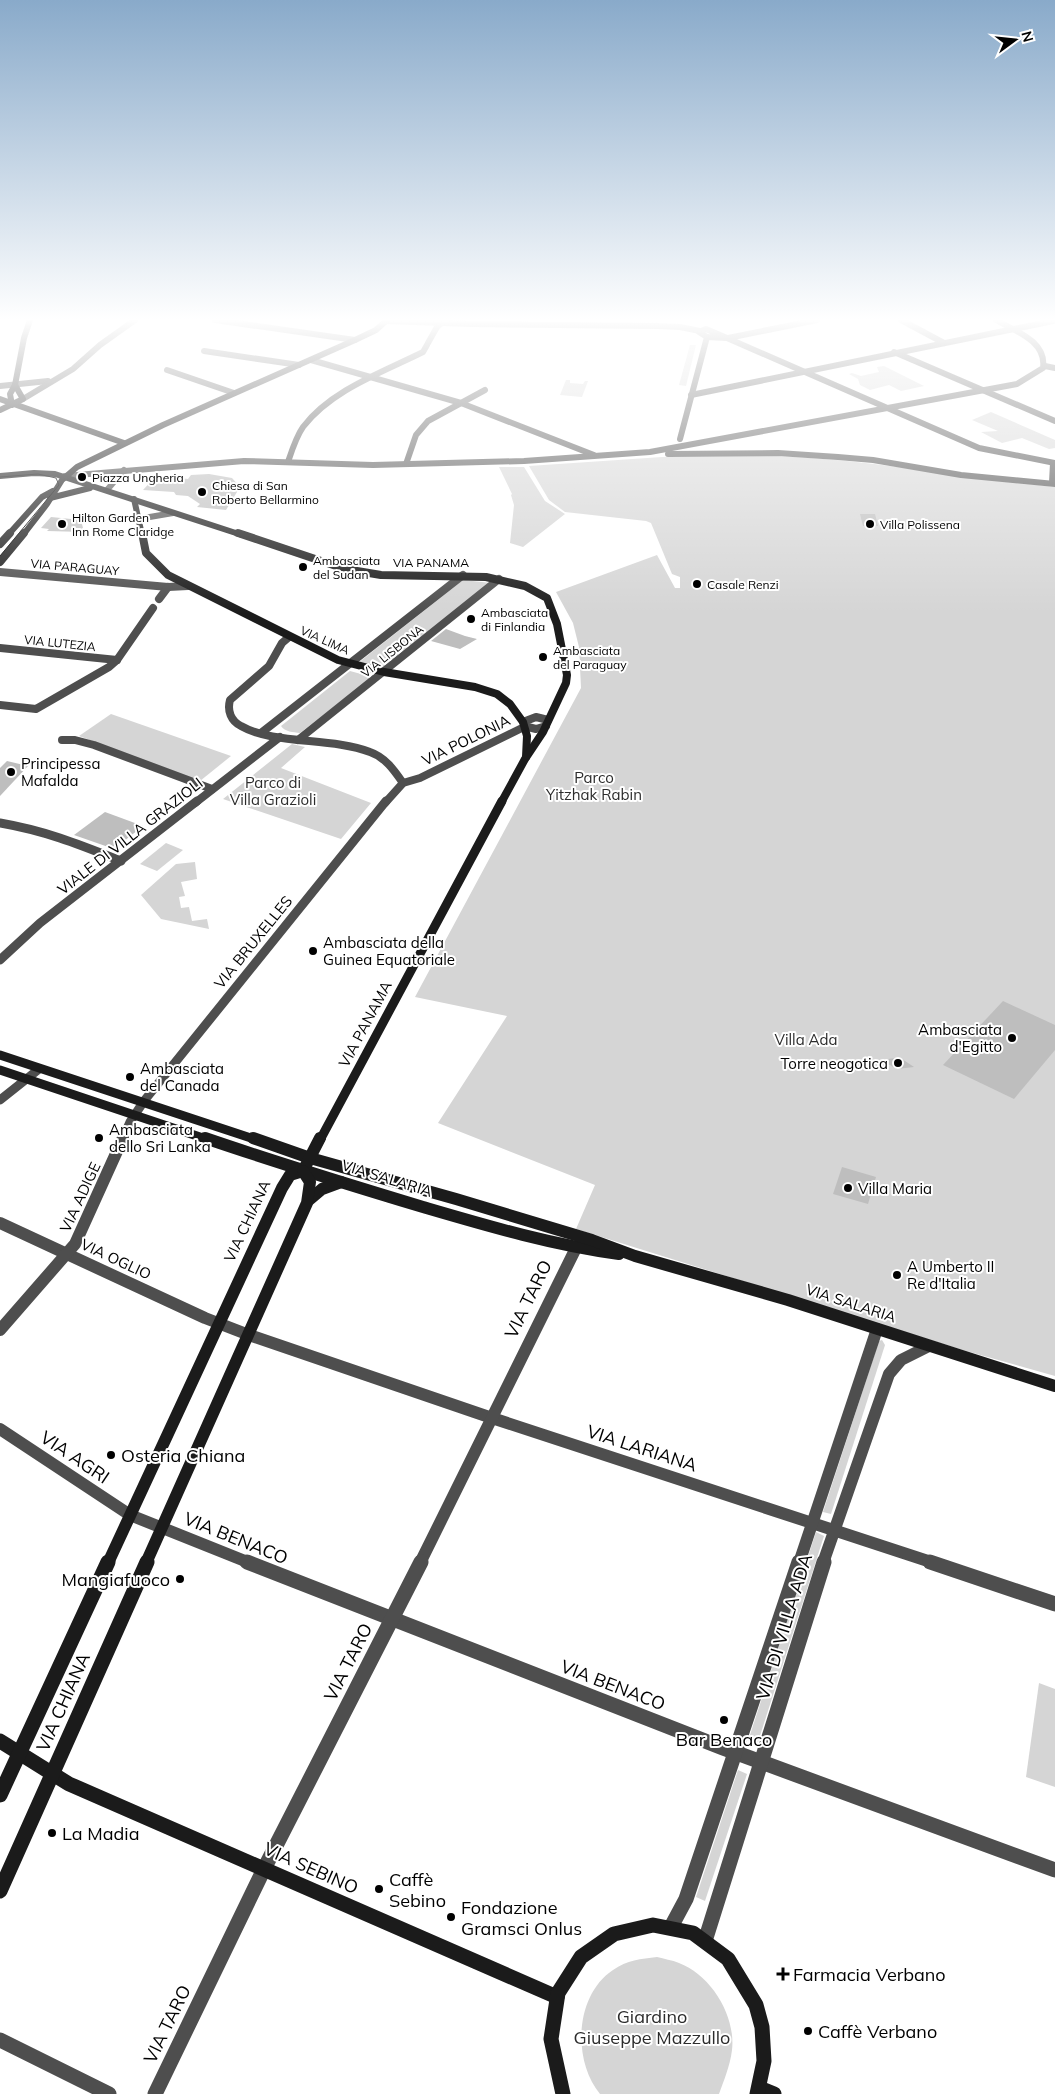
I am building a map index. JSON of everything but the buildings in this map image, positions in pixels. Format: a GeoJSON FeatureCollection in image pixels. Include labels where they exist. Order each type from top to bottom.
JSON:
{"type":"FeatureCollection","features":[{"type":"Feature","properties":{"kind":"street"},"geometry":{"type":"LineString","coordinates":[[49,418],[124,444]]}},
{"type":"Feature","properties":{"kind":"street"},"geometry":{"type":"LineString","coordinates":[[0,562],[65,476],[95,457],[181,418]]}},
{"type":"Feature","properties":{"kind":"street"},"geometry":{"type":"LineString","coordinates":[[288,460],[298,436],[311,418]]}},
{"type":"Feature","properties":{"kind":"street"},"geometry":{"type":"LineString","coordinates":[[406,464],[416,435],[428,421],[434,418]]}},
{"type":"Feature","properties":{"kind":"street"},"geometry":{"type":"LineString","coordinates":[[500,418],[596,456]]}},
{"type":"Feature","properties":{"kind":"street"},"geometry":{"type":"LineString","coordinates":[[650,452],[680,439],[685,418]]}},
{"type":"Feature","properties":{"kind":"street"},"geometry":{"type":"LineString","coordinates":[[0,476],[34,473],[65,476],[249,461],[288,460],[373,465],[524,461],[650,452],[841,418]]}},
{"type":"Feature","properties":{"kind":"street"},"geometry":{"type":"LineString","coordinates":[[650,452],[687,455],[778,454],[838,456],[961,475],[1054,484],[1054,463],[979,448],[908,418]]}},
{"type":"Feature","properties":{"kind":"street"},"geometry":{"type":"LineString","coordinates":[[680,439],[692,445]]}},
{"type":"Feature","properties":{"kind":"street"},"geometry":{"type":"LineString","coordinates":[[670,444],[681,447],[687,455]]}},
{"type":"Feature","properties":{"kind":"street"},"geometry":{"type":"LineString","coordinates":[[50,498],[65,493],[102,489],[124,470]]}},
{"type":"Feature","properties":{"kind":"street"},"geometry":{"type":"LineString","coordinates":[[65,476],[77,482],[102,489]]}},
{"type":"Feature","properties":{"kind":"street","name":"VIA PANAMA"},"geometry":{"type":"LineString","coordinates":[[102,489],[351,571],[380,575],[463,575],[499,579],[525,586],[540,593],[548,600],[552,607],[567,676],[565,686],[547,723],[424,944],[303,1171]]}},
{"type":"Feature","properties":{"kind":"street"},"geometry":{"type":"LineString","coordinates":[[0,544],[40,499],[53,491]]}},
{"type":"Feature","properties":{"kind":"street","name":"VIA LIMA"},"geometry":{"type":"LineString","coordinates":[[134,499],[148,557],[163,571],[188,586],[289,637],[349,664],[384,672],[490,690],[510,704],[524,725]]}},
{"type":"Feature","properties":{"kind":"street"},"geometry":{"type":"LineString","coordinates":[[138,519],[173,513]]}},
{"type":"Feature","properties":{"kind":"street","name":"VIA PARAGUAY"},"geometry":{"type":"LineString","coordinates":[[0,572],[168,587],[188,586]]}},
{"type":"Feature","properties":{"kind":"street","name":"VIA LISBONA"},"geometry":{"type":"LineString","coordinates":[[261,733],[463,575]]}},
{"type":"Feature","properties":{"kind":"street","name":"VIA LISBONA"},"geometry":{"type":"LineString","coordinates":[[298,740],[499,579]]}},
{"type":"Feature","properties":{"kind":"street"},"geometry":{"type":"LineString","coordinates":[[160,599],[168,587]]}},
{"type":"Feature","properties":{"kind":"street"},"geometry":{"type":"LineString","coordinates":[[0,705],[36,709],[100,673],[117,660],[153,608]]}},
{"type":"Feature","properties":{"kind":"street"},"geometry":{"type":"LineString","coordinates":[[289,637],[282,642],[268,666],[234,695],[228,703],[229,714],[235,723],[244,728],[280,737],[363,749],[381,758],[395,771],[403,783]]}},
{"type":"Feature","properties":{"kind":"street","name":"VIA LUTEZIA"},"geometry":{"type":"LineString","coordinates":[[0,648],[117,660]]}},
{"type":"Feature","properties":{"kind":"street"},"geometry":{"type":"LineString","coordinates":[[526,760],[527,744],[524,725],[536,729],[547,723],[540,717],[553,709]]}},
{"type":"Feature","properties":{"kind":"street","name":"VIA POLONIA"},"geometry":{"type":"LineString","coordinates":[[403,783],[420,778],[524,725],[528,718],[540,717]]}},
{"type":"Feature","properties":{"kind":"street","name":"VIALE DI VILLA GRAZIOLI"},"geometry":{"type":"LineString","coordinates":[[0,960],[40,923],[280,737]]}},
{"type":"Feature","properties":{"kind":"street"},"geometry":{"type":"LineString","coordinates":[[62,740],[75,740],[94,745],[212,789]]}},
{"type":"Feature","properties":{"kind":"street","name":"VIA BRUXELLES"},"geometry":{"type":"LineString","coordinates":[[144,1101],[386,801],[403,783]]}},
{"type":"Feature","properties":{"kind":"street"},"geometry":{"type":"LineString","coordinates":[[0,823],[38,830],[67,839],[120,861]]}},
{"type":"Feature","properties":{"kind":"street","name":"VIA SALARIA"},"geometry":{"type":"LineString","coordinates":[[0,1056],[144,1101],[310,1158],[592,1240],[635,1256],[788,1300],[1055,1386]]}},
{"type":"Feature","properties":{"kind":"street"},"geometry":{"type":"LineString","coordinates":[[0,1100],[39,1069]]}},
{"type":"Feature","properties":{"kind":"street","name":"VIA SALARIA"},"geometry":{"type":"LineString","coordinates":[[0,1070],[303,1171],[342,1181],[500,1230],[576,1248],[635,1256]]}},
{"type":"Feature","properties":{"kind":"street"},"geometry":{"type":"LineString","coordinates":[[135,1114],[144,1101]]}},
{"type":"Feature","properties":{"kind":"street","name":"VIA ADIGE"},"geometry":{"type":"LineString","coordinates":[[0,1330],[75,1244],[135,1114]]}},
{"type":"Feature","properties":{"kind":"street","name":"VIA CHIANA"},"geometry":{"type":"LineString","coordinates":[[0,1795],[286,1180],[293,1173],[303,1171],[311,1182],[307,1203],[0,1890]]}},
{"type":"Feature","properties":{"kind":"street"},"geometry":{"type":"LineString","coordinates":[[307,1203],[322,1188],[342,1181]]}},
{"type":"Feature","properties":{"kind":"street","name":"VIA OGLIO"},"geometry":{"type":"LineString","coordinates":[[0,1223],[219,1324]]}},
{"type":"Feature","properties":{"kind":"street","name":"VIA TARO"},"geometry":{"type":"LineString","coordinates":[[155,2094],[264,1870],[392,1620],[576,1248]]}},
{"type":"Feature","properties":{"kind":"street","name":"VIA LARIANA"},"geometry":{"type":"LineString","coordinates":[[219,1324],[492,1418],[814,1522],[1055,1604]]}},
{"type":"Feature","properties":{"kind":"street","name":"VIA DI VILLA ADA"},"geometry":{"type":"LineString","coordinates":[[671,1927],[686,1899],[814,1522],[877,1329]]}},
{"type":"Feature","properties":{"kind":"street","name":"VIA DI VILLA ADA"},"geometry":{"type":"LineString","coordinates":[[705,1940],[834,1529],[891,1370],[900,1360],[929,1346]]}},
{"type":"Feature","properties":{"kind":"street","name":"VIA AGRI"},"geometry":{"type":"LineString","coordinates":[[0,1429],[130,1515]]}},
{"type":"Feature","properties":{"kind":"street"},"geometry":{"type":"LineString","coordinates":[[130,1515],[161,1528]]}},
{"type":"Feature","properties":{"kind":"street","name":"VIA BENACO"},"geometry":{"type":"LineString","coordinates":[[161,1528],[392,1620],[761,1762],[1055,1870]]}},
{"type":"Feature","properties":{"kind":"street","name":"VIA SEBINO"},"geometry":{"type":"LineString","coordinates":[[0,1741],[69,1784],[556,1997]]}},
{"type":"Feature","properties":{"kind":"street"},"geometry":{"type":"LineString","coordinates":[[563,2094],[552,2059],[551,2038],[556,1997],[566,1978],[579,1958],[602,1939],[628,1928],[657,1925],[690,1932],[705,1940],[723,1954],[739,1972],[751,1992],[760,2015],[764,2040],[764,2092]]}},
{"type":"Feature","properties":{"kind":"street"},"geometry":{"type":"LineString","coordinates":[[0,2040],[109,2094]]}},
{"type":"Feature","properties":{"kind":"green space"},"geometry":{"type":"Polygon","coordinates":[[[977,418],[1004,418],[1055,440],[1055,448],[1049,449],[1022,438],[1002,443],[981,432],[998,431],[972,420],[977,418]]]}},
{"type":"Feature","properties":{"kind":"green space","name":"Villa Ada"},"geometry":{"type":"Polygon","coordinates":[[[760,456],[834,460],[1055,487],[1055,1376],[966,1351],[576,1229],[595,1185],[438,1123],[507,1016],[415,997],[581,688],[579,647],[573,623],[556,592],[657,555],[675,588],[680,588],[680,577],[672,574],[651,523],[565,512],[549,500],[529,466],[662,457],[760,456]]]}},
{"type":"Feature","properties":{"kind":"green space"},"geometry":{"type":"Polygon","coordinates":[[[499,467],[524,467],[545,501],[565,514],[523,547],[510,543],[514,505],[512,494],[499,467]]]}},
{"type":"Feature","properties":{"kind":"green space"},"geometry":{"type":"Polygon","coordinates":[[[463,580],[491,583],[383,668],[358,663],[463,580]]]}},
{"type":"Feature","properties":{"kind":"green space"},"geometry":{"type":"Polygon","coordinates":[[[350,671],[372,677],[300,733],[287,731],[281,726],[350,671]]]}},
{"type":"Feature","properties":{"kind":"green space"},"geometry":{"type":"Polygon","coordinates":[[[111,714],[231,756],[200,781],[79,736],[111,714]]]}},
{"type":"Feature","properties":{"kind":"green space","name":"Parco di Villa Grazioli"},"geometry":{"type":"Polygon","coordinates":[[[292,744],[305,747],[281,768],[371,803],[341,839],[223,799],[292,744]]]}},
{"type":"Feature","properties":{"kind":"green space"},"geometry":{"type":"Polygon","coordinates":[[[166,843],[183,850],[157,871],[140,864],[166,843]]]}},
{"type":"Feature","properties":{"kind":"green space"},"geometry":{"type":"Polygon","coordinates":[[[195,862],[197,879],[181,882],[185,896],[179,897],[181,908],[189,907],[192,921],[207,919],[209,929],[161,919],[141,895],[176,864],[195,862]]]}},
{"type":"Feature","properties":{"kind":"green space"},"geometry":{"type":"Polygon","coordinates":[[[882,1340],[885,1345],[831,1514],[823,1512],[879,1341],[882,1340]]]}},
{"type":"Feature","properties":{"kind":"green space"},"geometry":{"type":"Polygon","coordinates":[[[816,1532],[824,1536],[757,1745],[748,1741],[816,1532]]]}},
{"type":"Feature","properties":{"kind":"green space"},"geometry":{"type":"Polygon","coordinates":[[[1039,1683],[1055,1689],[1055,1787],[1026,1777],[1039,1683]]]}},
{"type":"Feature","properties":{"kind":"green space"},"geometry":{"type":"Polygon","coordinates":[[[738,1770],[747,1774],[705,1901],[696,1897],[738,1770]]]}},
{"type":"Feature","properties":{"kind":"green space","name":"Giardino Giuseppe Mazzullo"},"geometry":{"type":"Polygon","coordinates":[[[657,1957],[671,1960],[691,1969],[711,1987],[725,2011],[730,2024],[732,2050],[719,2094],[600,2094],[591,2080],[585,2064],[582,2029],[585,2011],[591,1995],[600,1981],[618,1967],[634,1960],[657,1957]]]}},
{"type":"Feature","properties":{"kind":"tram line"},"geometry":{"type":"LineString","coordinates":[[0,477],[38,474],[56,478],[59,485],[0,556]]}},
{"type":"Feature","properties":{"kind":"place","name":"Piazza Ungheria"},"geometry":{"type":"Point","coordinates":[82,477]}},
{"type":"Feature","properties":{"kind":"place","name":"Chiesa di San Roberto Bellarmino"},"geometry":{"type":"Point","coordinates":[202,492]}},
{"type":"Feature","properties":{"kind":"place","name":"Hilton Garden Inn Rome Claridge"},"geometry":{"type":"Point","coordinates":[62,524]}},
{"type":"Feature","properties":{"kind":"place","name":"Villa Polissena"},"geometry":{"type":"Point","coordinates":[870,524]}},
{"type":"Feature","properties":{"kind":"place","name":"Ambasciata del Sudan"},"geometry":{"type":"Point","coordinates":[303,567]}},
{"type":"Feature","properties":{"kind":"place","name":"Casale Renzi"},"geometry":{"type":"Point","coordinates":[697,584]}},
{"type":"Feature","properties":{"kind":"place","name":"Ambasciata di Finlandia"},"geometry":{"type":"Point","coordinates":[471,619]}},
{"type":"Feature","properties":{"kind":"place","name":"Ambasciata del Paraguay"},"geometry":{"type":"Point","coordinates":[543,657]}},
{"type":"Feature","properties":{"kind":"place","name":"Principessa Mafalda"},"geometry":{"type":"Point","coordinates":[11,772]}},
{"type":"Feature","properties":{"kind":"place","name":"Ambasciata della Guinea Equatoriale"},"geometry":{"type":"Point","coordinates":[313,951]}},
{"type":"Feature","properties":{"kind":"place","name":"Ambasciata d'Egitto"},"geometry":{"type":"Point","coordinates":[1012,1038]}},
{"type":"Feature","properties":{"kind":"place","name":"Torre neogotica"},"geometry":{"type":"Point","coordinates":[898,1063]}},
{"type":"Feature","properties":{"kind":"place","name":"Ambasciata del Canada"},"geometry":{"type":"Point","coordinates":[130,1077]}},
{"type":"Feature","properties":{"kind":"place","name":"Ambasciata dello Sri Lanka"},"geometry":{"type":"Point","coordinates":[99,1138]}},
{"type":"Feature","properties":{"kind":"place","name":"Villa Maria"},"geometry":{"type":"Point","coordinates":[848,1188]}},
{"type":"Feature","properties":{"kind":"place","name":"A Umberto II Re d'Italia"},"geometry":{"type":"Point","coordinates":[897,1275]}},
{"type":"Feature","properties":{"kind":"place","name":"Osteria Chiana"},"geometry":{"type":"Point","coordinates":[111,1455]}},
{"type":"Feature","properties":{"kind":"place","name":"Mangiafuoco"},"geometry":{"type":"Point","coordinates":[180,1579]}},
{"type":"Feature","properties":{"kind":"place","name":"Bar Benaco"},"geometry":{"type":"Point","coordinates":[724,1720]}},
{"type":"Feature","properties":{"kind":"place","name":"La Madia"},"geometry":{"type":"Point","coordinates":[52,1833]}},
{"type":"Feature","properties":{"kind":"place","name":"Caffè Sebino"},"geometry":{"type":"Point","coordinates":[379,1889]}},
{"type":"Feature","properties":{"kind":"place","name":"Fondazione Gramsci Onlus"},"geometry":{"type":"Point","coordinates":[451,1917]}},
{"type":"Feature","properties":{"kind":"place","name":"Farmacia Verbano"},"geometry":{"type":"Point","coordinates":[783,1974]}},
{"type":"Feature","properties":{"kind":"place","name":"Caffè Verbano"},"geometry":{"type":"Point","coordinates":[808,2031]}},
{"type":"Feature","properties":{"kind":"park label","name":"Parco Yitzhak Rabin"},"geometry":{"type":"Point","coordinates":[594,786]}}]}
